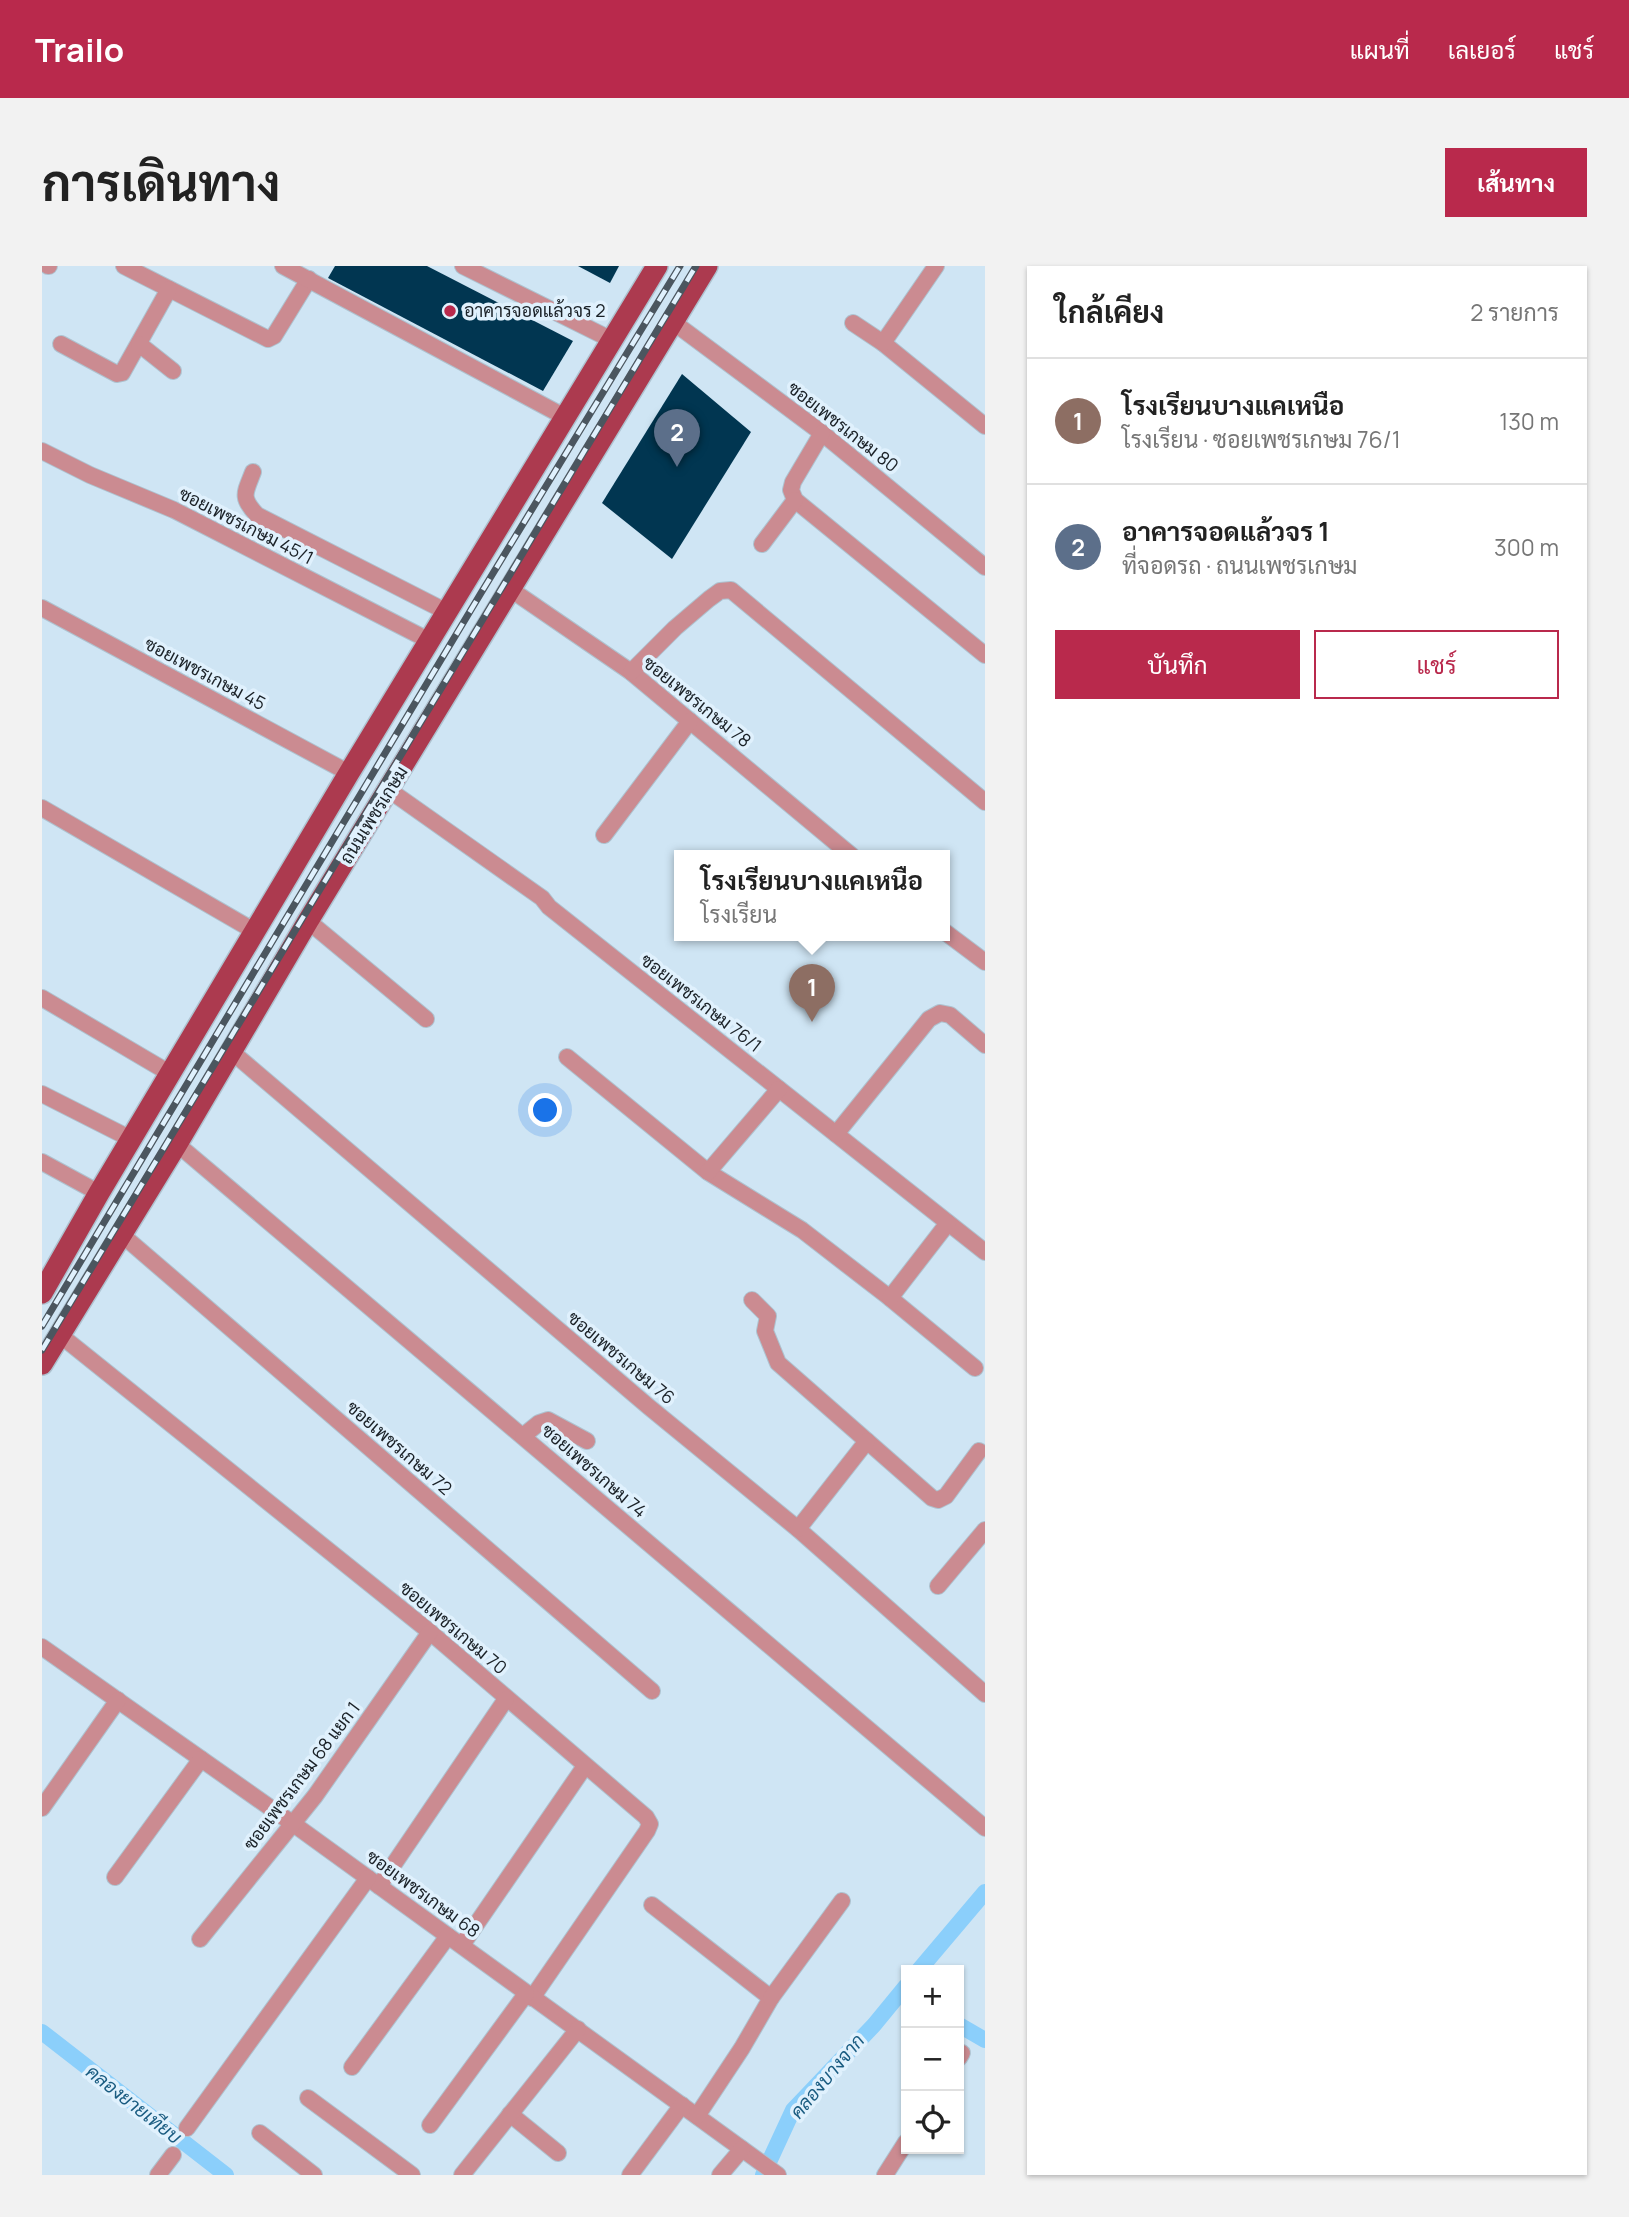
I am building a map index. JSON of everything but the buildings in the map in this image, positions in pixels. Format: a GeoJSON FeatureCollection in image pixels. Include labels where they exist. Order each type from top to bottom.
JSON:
{"type":"FeatureCollection","features":[{"type":"Feature","properties":{"kind":"main road"},"geometry":{"type":"LineString","coordinates":[[42,1293],[349,773],[657,266]]}},
{"type":"Feature","properties":{"kind":"main road","name":"ถนนเพชรเกษม"},"geometry":{"type":"LineString","coordinates":[[42,1364],[51,1330],[121,1234],[177,1144],[308,921],[707,266]]}},
{"type":"Feature","properties":{"kind":"street"},"geometry":{"type":"LineString","coordinates":[[124,266],[268,339],[274,336],[309,279]]}},
{"type":"Feature","properties":{"kind":"street"},"geometry":{"type":"LineString","coordinates":[[283,266],[565,417]]}},
{"type":"Feature","properties":{"kind":"street"},"geometry":{"type":"LineString","coordinates":[[463,266],[612,340]]}},
{"type":"Feature","properties":{"kind":"street"},"geometry":{"type":"LineString","coordinates":[[883,343],[936,266]]}},
{"type":"Feature","properties":{"kind":"street"},"geometry":{"type":"LineString","coordinates":[[61,344],[117,374],[125,371],[169,289]]}},
{"type":"Feature","properties":{"kind":"street","name":"ซอยเพชรเกษม 80"},"geometry":{"type":"LineString","coordinates":[[673,323],[822,433],[985,567]]}},
{"type":"Feature","properties":{"kind":"street"},"geometry":{"type":"LineString","coordinates":[[853,323],[883,343],[985,426]]}},
{"type":"Feature","properties":{"kind":"street"},"geometry":{"type":"LineString","coordinates":[[139,344],[173,371]]}},
{"type":"Feature","properties":{"kind":"street"},"geometry":{"type":"LineString","coordinates":[[822,433],[793,482],[791,491],[795,500],[985,655]]}},
{"type":"Feature","properties":{"kind":"street","name":"ซอยเพชรเกษม 45/1"},"geometry":{"type":"LineString","coordinates":[[42,451],[90,475],[174,510],[430,641]]}},
{"type":"Feature","properties":{"kind":"street"},"geometry":{"type":"LineString","coordinates":[[253,472],[244,496],[257,515],[447,612]]}},
{"type":"Feature","properties":{"kind":"street"},"geometry":{"type":"LineString","coordinates":[[762,544],[795,500]]}},
{"type":"Feature","properties":{"kind":"street","name":"ซอยเพชรเกษม 78"},"geometry":{"type":"LineString","coordinates":[[510,589],[631,672],[845,850]]}},
{"type":"Feature","properties":{"kind":"street"},"geometry":{"type":"LineString","coordinates":[[631,672],[709,599],[720,590],[731,590],[985,802]]}},
{"type":"Feature","properties":{"kind":"street","name":"ซอยเพชรเกษม 45"},"geometry":{"type":"LineString","coordinates":[[42,608],[349,773]]}},
{"type":"Feature","properties":{"kind":"street"},"geometry":{"type":"LineString","coordinates":[[604,835],[690,721]]}},
{"type":"Feature","properties":{"kind":"street","name":"ซอยเพชรเกษม 76/1"},"geometry":{"type":"LineString","coordinates":[[389,790],[542,898],[550,908],[985,1252]]}},
{"type":"Feature","properties":{"kind":"street"},"geometry":{"type":"LineString","coordinates":[[42,808],[256,932]]}},
{"type":"Feature","properties":{"kind":"street"},"geometry":{"type":"LineString","coordinates":[[308,921],[426,1019]]}},
{"type":"Feature","properties":{"kind":"street"},"geometry":{"type":"LineString","coordinates":[[950,936],[985,962]]}},
{"type":"Feature","properties":{"kind":"street"},"geometry":{"type":"LineString","coordinates":[[42,998],[171,1074]]}},
{"type":"Feature","properties":{"kind":"street"},"geometry":{"type":"LineString","coordinates":[[836,1134],[929,1019],[940,1013],[950,1015],[985,1045]]}},
{"type":"Feature","properties":{"kind":"street","name":"ซอยเพชรเกษม 76"},"geometry":{"type":"LineString","coordinates":[[232,1052],[982,1686]]}},
{"type":"Feature","properties":{"kind":"street"},"geometry":{"type":"LineString","coordinates":[[567,1057],[708,1172],[802,1230],[975,1368]]}},
{"type":"Feature","properties":{"kind":"street"},"geometry":{"type":"LineString","coordinates":[[708,1172],[779,1089]]}},
{"type":"Feature","properties":{"kind":"street"},"geometry":{"type":"LineString","coordinates":[[42,1094],[131,1139]]}},
{"type":"Feature","properties":{"kind":"street","name":"ซอยเพชรเกษม 74"},"geometry":{"type":"LineString","coordinates":[[177,1144],[985,1828]]}},
{"type":"Feature","properties":{"kind":"street"},"geometry":{"type":"LineString","coordinates":[[42,1162],[99,1193]]}},
{"type":"Feature","properties":{"kind":"street"},"geometry":{"type":"LineString","coordinates":[[890,1298],[948,1223]]}},
{"type":"Feature","properties":{"kind":"street","name":"ซอยเพชรเกษม 72"},"geometry":{"type":"LineString","coordinates":[[121,1234],[652,1690]]}},
{"type":"Feature","properties":{"kind":"street"},"geometry":{"type":"LineString","coordinates":[[751,1300],[768,1316],[765,1331],[778,1363],[932,1498],[938,1500],[946,1496],[979,1451]]}},
{"type":"Feature","properties":{"kind":"street","name":"ซอยเพชรเกษม 70"},"geometry":{"type":"LineString","coordinates":[[51,1330],[430,1632],[646,1817],[650,1824],[529,1996]]}},
{"type":"Feature","properties":{"kind":"street"},"geometry":{"type":"LineString","coordinates":[[523,1436],[539,1423],[548,1420],[587,1441]]}},
{"type":"Feature","properties":{"kind":"street"},"geometry":{"type":"LineString","coordinates":[[798,1529],[867,1441]]}},
{"type":"Feature","properties":{"kind":"street"},"geometry":{"type":"LineString","coordinates":[[938,1586],[985,1531]]}},
{"type":"Feature","properties":{"kind":"street","name":"ซอยเพชรเกษม 68 แยก 1"},"geometry":{"type":"LineString","coordinates":[[201,1939],[315,1796],[430,1632]]}},
{"type":"Feature","properties":{"kind":"street","name":"ซอยเพชรเกษม 68"},"geometry":{"type":"LineString","coordinates":[[42,1647],[292,1823],[778,2175]]}},
{"type":"Feature","properties":{"kind":"street"},"geometry":{"type":"LineString","coordinates":[[187,2128],[374,1882],[506,1699]]}},
{"type":"Feature","properties":{"kind":"street"},"geometry":{"type":"LineString","coordinates":[[42,1808],[118,1700]]}},
{"type":"Feature","properties":{"kind":"street"},"geometry":{"type":"LineString","coordinates":[[115,1877],[201,1759]]}},
{"type":"Feature","properties":{"kind":"street"},"geometry":{"type":"LineString","coordinates":[[462,1945],[585,1766]]}},
{"type":"Feature","properties":{"kind":"street"},"geometry":{"type":"LineString","coordinates":[[696,2116],[742,2048],[771,1998],[842,1902]]}},
{"type":"Feature","properties":{"kind":"street"},"geometry":{"type":"LineString","coordinates":[[652,1905],[771,1998]]}},
{"type":"Feature","properties":{"kind":"street"},"geometry":{"type":"LineString","coordinates":[[352,2067],[448,1936]]}},
{"type":"Feature","properties":{"kind":"street"},"geometry":{"type":"LineString","coordinates":[[430,2125],[529,1996]]}},
{"type":"Feature","properties":{"kind":"street"},"geometry":{"type":"LineString","coordinates":[[462,2175],[578,2029]]}},
{"type":"Feature","properties":{"kind":"street"},"geometry":{"type":"LineString","coordinates":[[308,2098],[412,2175]]}},
{"type":"Feature","properties":{"kind":"street"},"geometry":{"type":"LineString","coordinates":[[629,2175],[682,2105]]}},
{"type":"Feature","properties":{"kind":"street"},"geometry":{"type":"LineString","coordinates":[[510,2114],[558,2153]]}},
{"type":"Feature","properties":{"kind":"street"},"geometry":{"type":"LineString","coordinates":[[260,2133],[314,2175]]}},
{"type":"Feature","properties":{"kind":"street"},"geometry":{"type":"LineString","coordinates":[[885,2175],[901,2150]]}},
{"type":"Feature","properties":{"kind":"street"},"geometry":{"type":"LineString","coordinates":[[720,2175],[746,2153]]}},
{"type":"Feature","properties":{"kind":"street"},"geometry":{"type":"LineString","coordinates":[[158,2175],[173,2155]]}},
{"type":"Feature","properties":{"kind":"waterway","name":"คลองบางจาก"},"geometry":{"type":"LineString","coordinates":[[923,1965],[985,1892]]}},
{"type":"Feature","properties":{"kind":"waterway","name":"คลองบางจาก"},"geometry":{"type":"LineString","coordinates":[[763,2175],[793,2110],[874,2025],[901,1992]]}},
{"type":"Feature","properties":{"kind":"waterway"},"geometry":{"type":"LineString","coordinates":[[964,2028],[985,2040]]}},
{"type":"Feature","properties":{"kind":"waterway","name":"คลองยายเทียบ"},"geometry":{"type":"LineString","coordinates":[[42,2032],[226,2175]]}},
{"type":"Feature","properties":{"kind":"railway"},"geometry":{"type":"LineString","coordinates":[[42,1326],[680,266]]}},
{"type":"Feature","properties":{"kind":"railway"},"geometry":{"type":"LineString","coordinates":[[42,1350],[696,266]]}},
{"type":"Feature","properties":{"kind":"place","name":"อาคารจอดแล้วจร 2"},"geometry":{"type":"Point","coordinates":[450,311]}},
{"type":"Feature","properties":{"kind":"place","name":"อาคารจอดแล้วจร 1"},"geometry":{"type":"Point","coordinates":[677,467]}},
{"type":"Feature","properties":{"kind":"place","name":"โรงเรียนบางแคเหนือ"},"geometry":{"type":"Point","coordinates":[812,1022]}}]}
